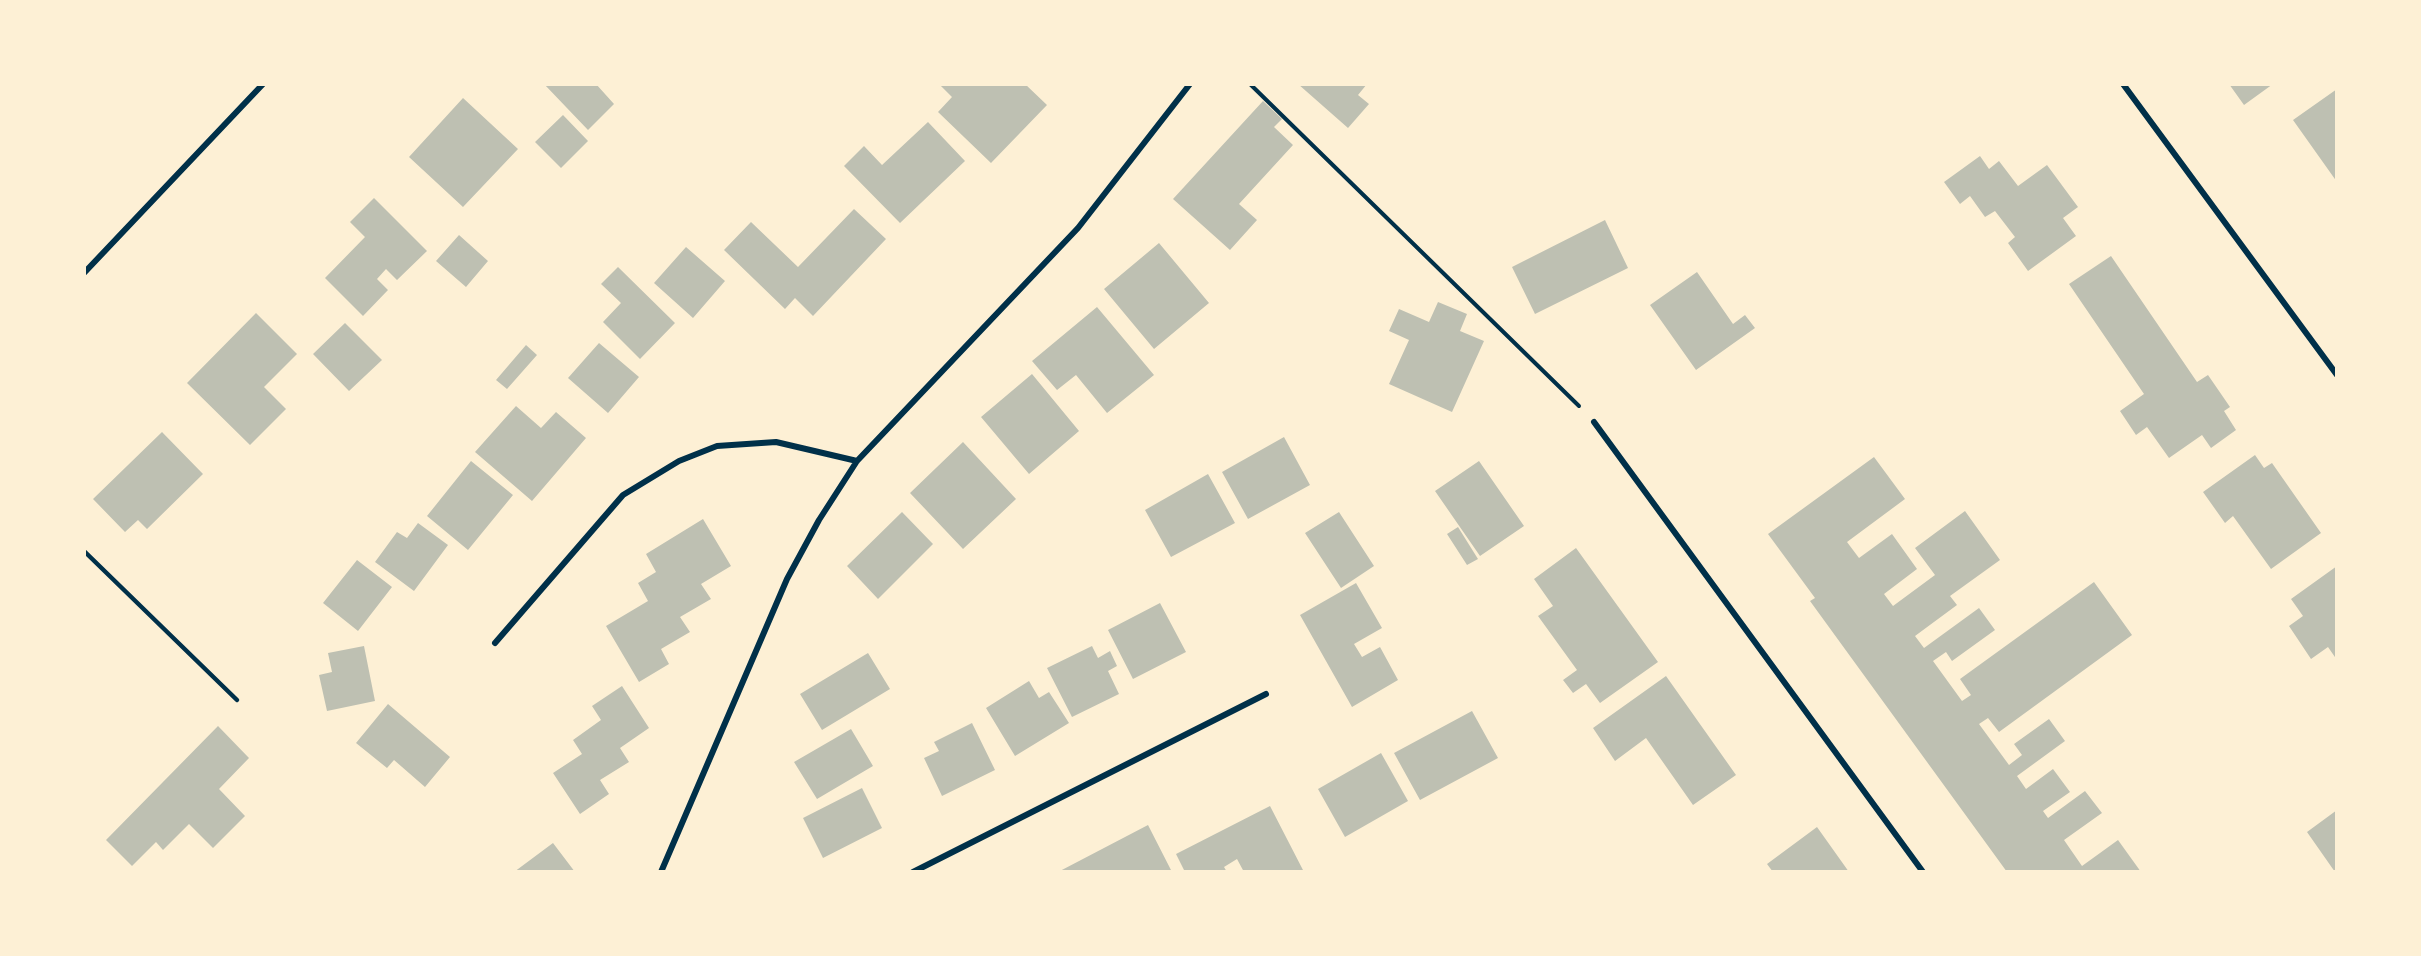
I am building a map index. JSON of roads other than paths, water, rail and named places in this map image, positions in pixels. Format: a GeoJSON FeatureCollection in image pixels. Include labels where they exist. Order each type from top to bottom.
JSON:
{"type":"FeatureCollection","features":[{"type":"Feature","properties":{"kind":"street"},"geometry":{"type":"LineString","coordinates":[[84,273],[263,84]]}},
{"type":"Feature","properties":{"kind":"street"},"geometry":{"type":"LineString","coordinates":[[661,872],[787,579],[819,520],[858,461],[1078,228],[1190,84]]}},
{"type":"Feature","properties":{"kind":"street"},"geometry":{"type":"LineString","coordinates":[[2123,84],[2337,375]]}},
{"type":"Feature","properties":{"kind":"street"},"geometry":{"type":"LineString","coordinates":[[1594,422],[1923,872]]}},
{"type":"Feature","properties":{"kind":"street"},"geometry":{"type":"LineString","coordinates":[[495,643],[623,495],[679,460],[717,446],[776,442],[858,461]]}},
{"type":"Feature","properties":{"kind":"street"},"geometry":{"type":"LineString","coordinates":[[913,872],[1266,694]]}},
{"type":"Feature","properties":{"kind":"lane"},"geometry":{"type":"LineString","coordinates":[[84,551],[237,700]]}}]}
